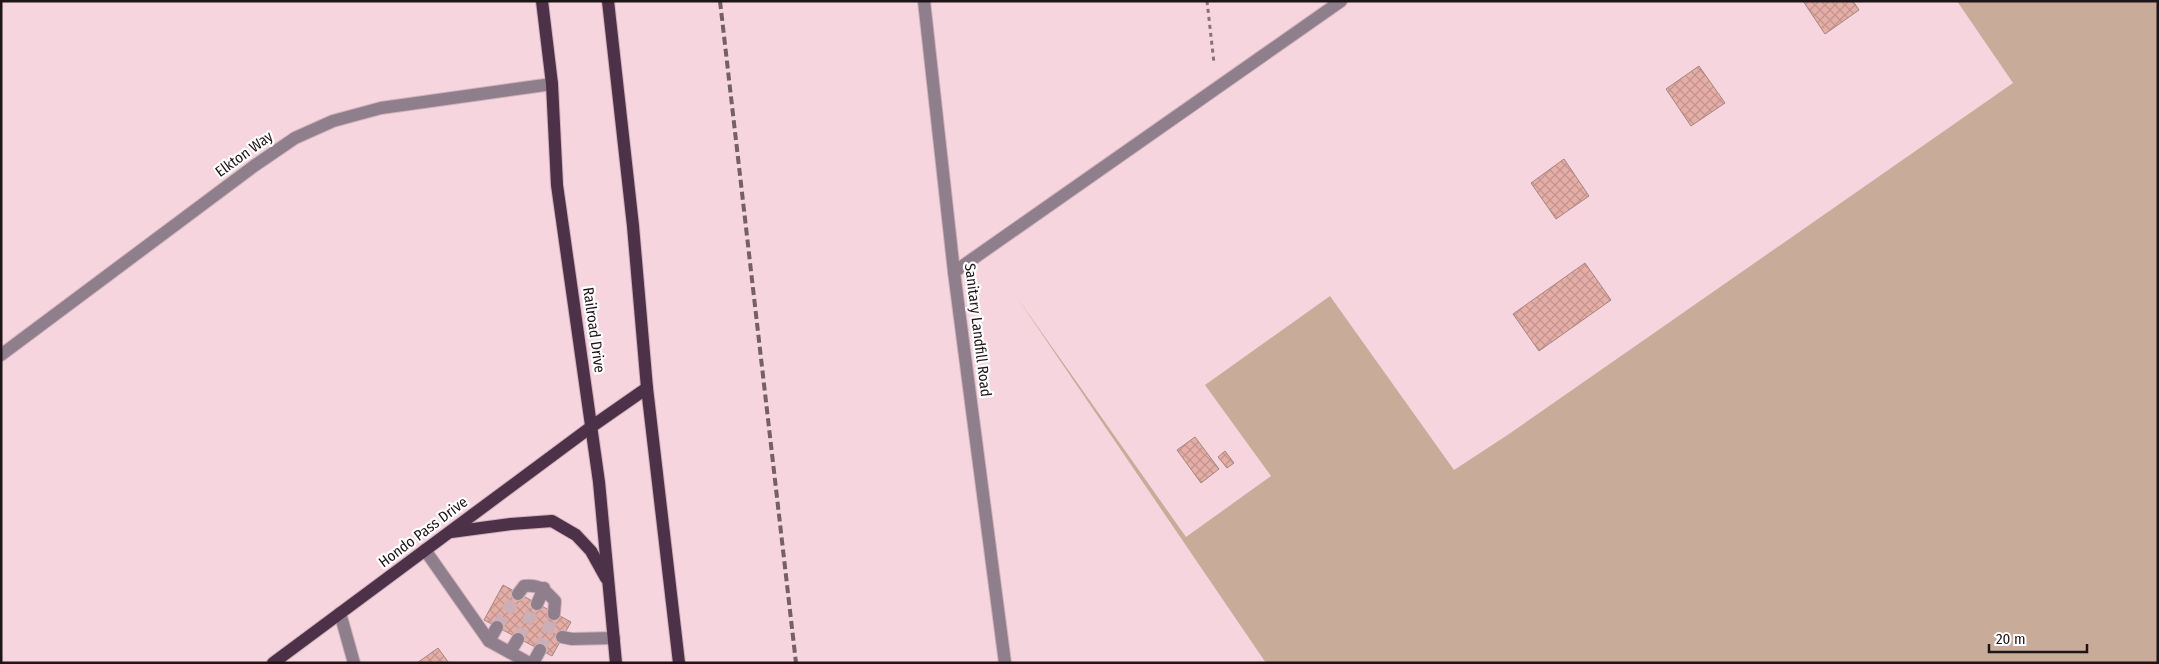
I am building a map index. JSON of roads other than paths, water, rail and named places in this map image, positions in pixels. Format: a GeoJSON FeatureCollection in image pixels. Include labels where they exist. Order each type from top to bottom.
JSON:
{"type":"FeatureCollection","features":[{"type":"Feature","properties":{"kind":"main road","name":"Railroad Drive"},"geometry":{"type":"LineString","coordinates":[[542,1],[552,84],[557,185],[599,482],[616,663]]}},
{"type":"Feature","properties":{"kind":"main road"},"geometry":{"type":"LineString","coordinates":[[608,1],[634,226],[647,388],[679,663]]}},
{"type":"Feature","properties":{"kind":"main road","name":"Hondo Pass Drive"},"geometry":{"type":"LineString","coordinates":[[273,663],[591,427],[647,388]]}},
{"type":"Feature","properties":{"kind":"main road"},"geometry":{"type":"LineString","coordinates":[[448,533],[511,524],[552,521],[576,535],[591,551],[608,583]]}},
{"type":"Feature","properties":{"kind":"street","name":"Sanitary Landfill Road"},"geometry":{"type":"LineString","coordinates":[[924,1],[954,272],[1005,663]]}},
{"type":"Feature","properties":{"kind":"street"},"geometry":{"type":"LineString","coordinates":[[954,272],[1341,1]]}},
{"type":"Feature","properties":{"kind":"street","name":"Elkton Way"},"geometry":{"type":"LineString","coordinates":[[1,355],[254,166],[295,138],[333,121],[381,108],[552,84]]}},
{"type":"Feature","properties":{"kind":"street"},"geometry":{"type":"LineString","coordinates":[[425,550],[489,641],[529,663]]}},
{"type":"Feature","properties":{"kind":"street"},"geometry":{"type":"LineString","coordinates":[[518,594],[524,586],[530,585],[544,588],[555,601],[554,614]]}},
{"type":"Feature","properties":{"kind":"street"},"geometry":{"type":"LineString","coordinates":[[537,604],[544,588]]}},
{"type":"Feature","properties":{"kind":"street"},"geometry":{"type":"LineString","coordinates":[[340,613],[354,663]]}},
{"type":"Feature","properties":{"kind":"street"},"geometry":{"type":"LineString","coordinates":[[489,641],[497,627]]}},
{"type":"Feature","properties":{"kind":"street"},"geometry":{"type":"LineString","coordinates":[[562,637],[572,639],[614,638]]}},
{"type":"Feature","properties":{"kind":"street"},"geometry":{"type":"LineString","coordinates":[[510,652],[518,638]]}},
{"type":"Feature","properties":{"kind":"street"},"geometry":{"type":"LineString","coordinates":[[534,663],[540,650]]}},
{"type":"Feature","properties":{"kind":"tunnel"},"geometry":{"type":"LineString","coordinates":[[497,627],[518,594]]}},
{"type":"Feature","properties":{"kind":"tunnel"},"geometry":{"type":"LineString","coordinates":[[518,639],[537,604]]}},
{"type":"Feature","properties":{"kind":"tunnel"},"geometry":{"type":"LineString","coordinates":[[540,650],[554,614]]}},
{"type":"Feature","properties":{"kind":"railway"},"geometry":{"type":"LineString","coordinates":[[720,1],[796,663]]}}]}
